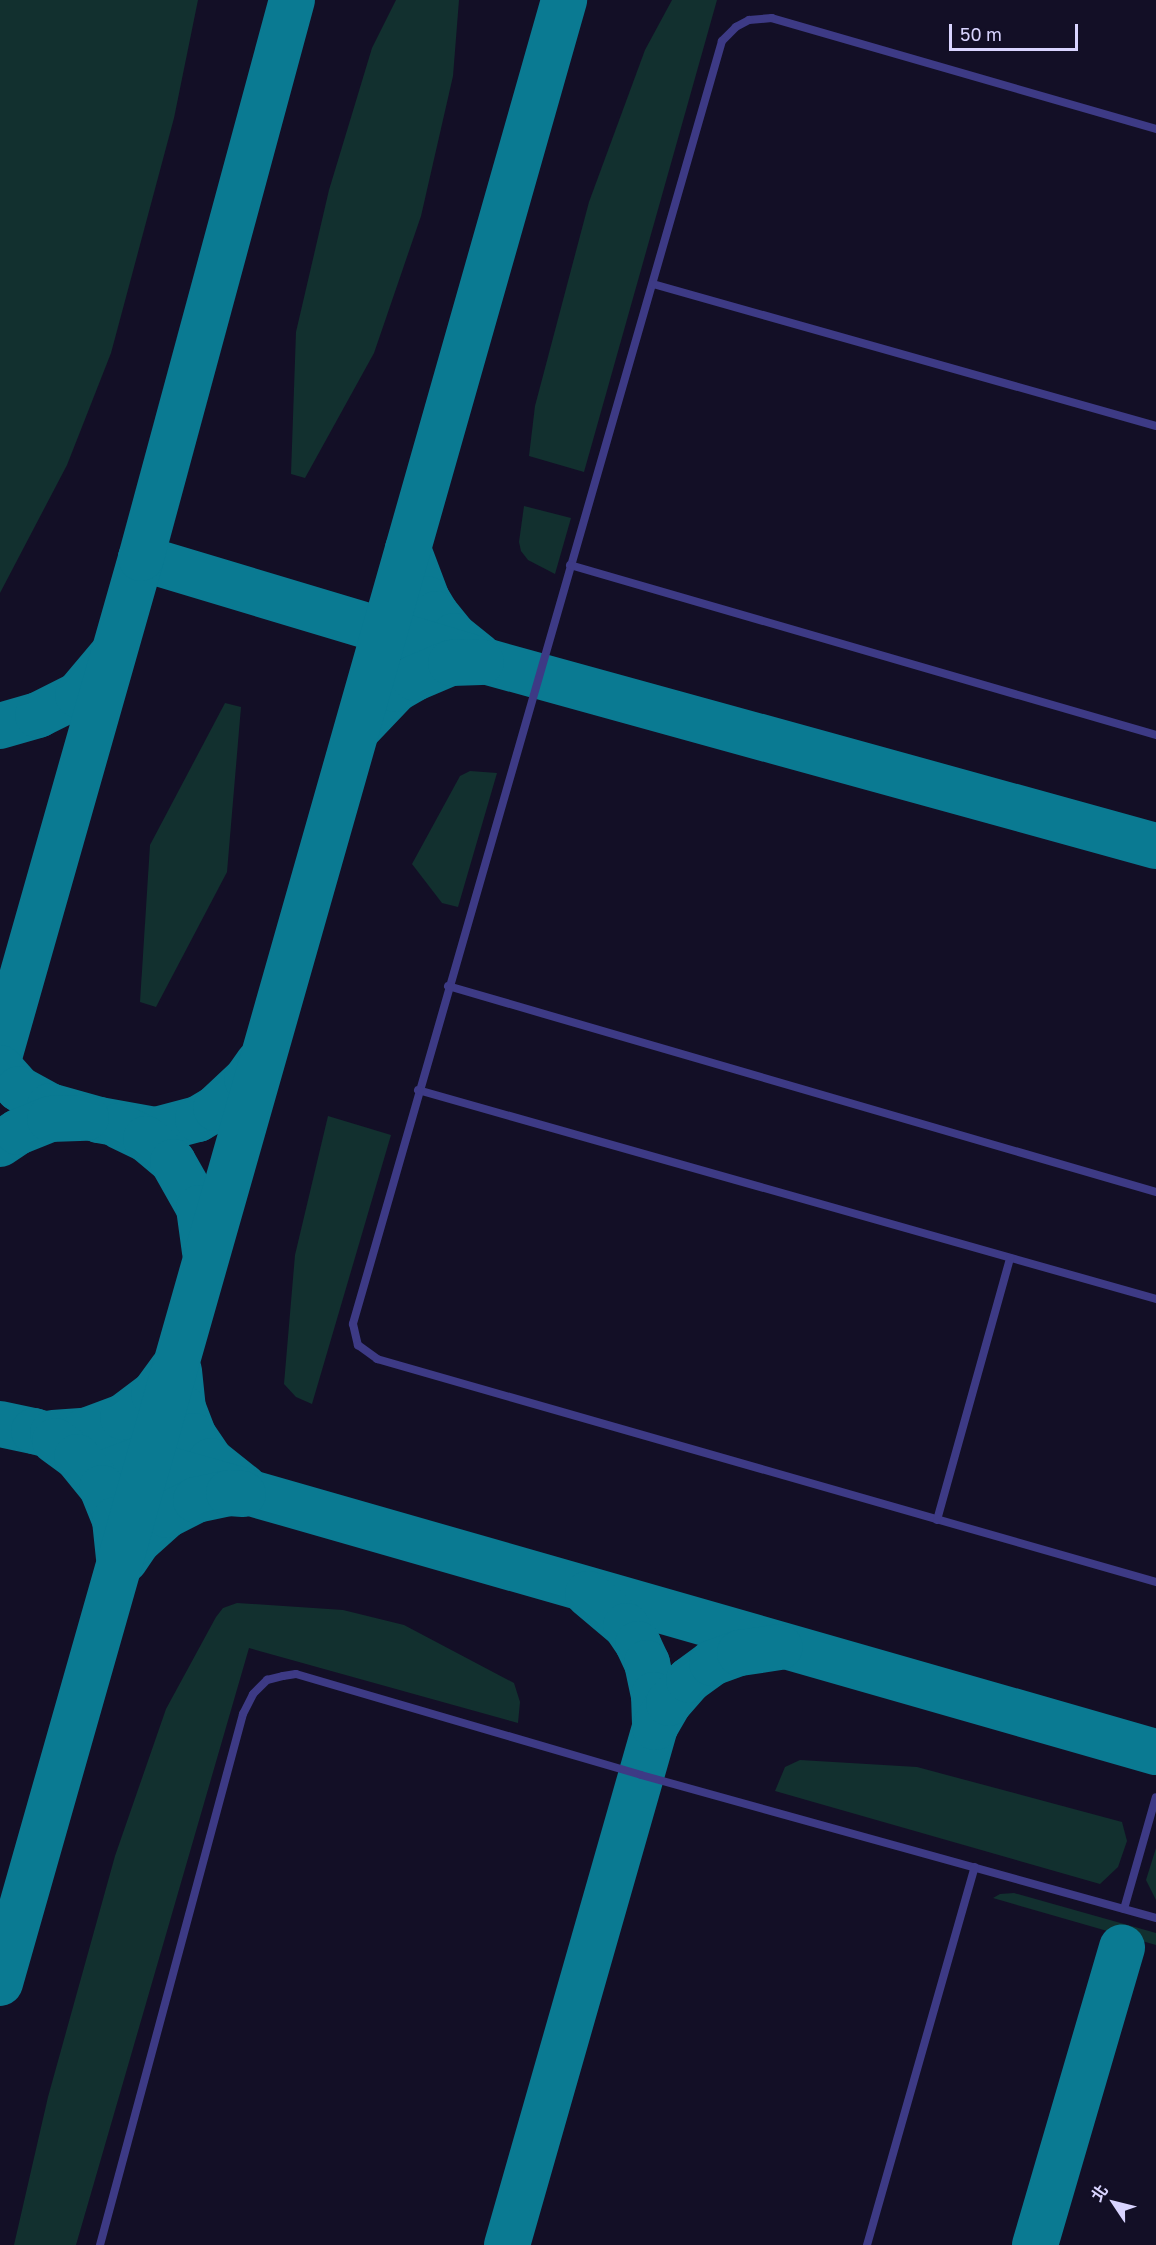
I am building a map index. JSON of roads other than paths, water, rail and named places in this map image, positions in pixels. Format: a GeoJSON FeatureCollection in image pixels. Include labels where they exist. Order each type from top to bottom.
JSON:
{"type":"FeatureCollection","features":[{"type":"Feature","properties":{"kind":"lane"},"geometry":{"type":"LineString","coordinates":[[1156,129],[772,18],[749,20],[736,27],[722,41],[418,1090],[353,1324],[358,1345],[377,1359],[1156,1582]]}},
{"type":"Feature","properties":{"kind":"lane"},"geometry":{"type":"LineString","coordinates":[[652,284],[1156,426]]}},
{"type":"Feature","properties":{"kind":"lane"},"geometry":{"type":"LineString","coordinates":[[570,565],[1156,735]]}},
{"type":"Feature","properties":{"kind":"lane"},"geometry":{"type":"LineString","coordinates":[[448,986],[1156,1192]]}},
{"type":"Feature","properties":{"kind":"lane"},"geometry":{"type":"LineString","coordinates":[[418,1090],[1156,1299]]}},
{"type":"Feature","properties":{"kind":"lane"},"geometry":{"type":"LineString","coordinates":[[937,1520],[1010,1258]]}},
{"type":"Feature","properties":{"kind":"lane"},"geometry":{"type":"LineString","coordinates":[[100,2245],[243,1714],[253,1694],[267,1680],[296,1674],[641,1775],[1156,1918]]}},
{"type":"Feature","properties":{"kind":"lane"},"geometry":{"type":"LineString","coordinates":[[1124,1909],[1156,1797]]}},
{"type":"Feature","properties":{"kind":"lane"},"geometry":{"type":"LineString","coordinates":[[867,2245],[975,1867]]}}]}
